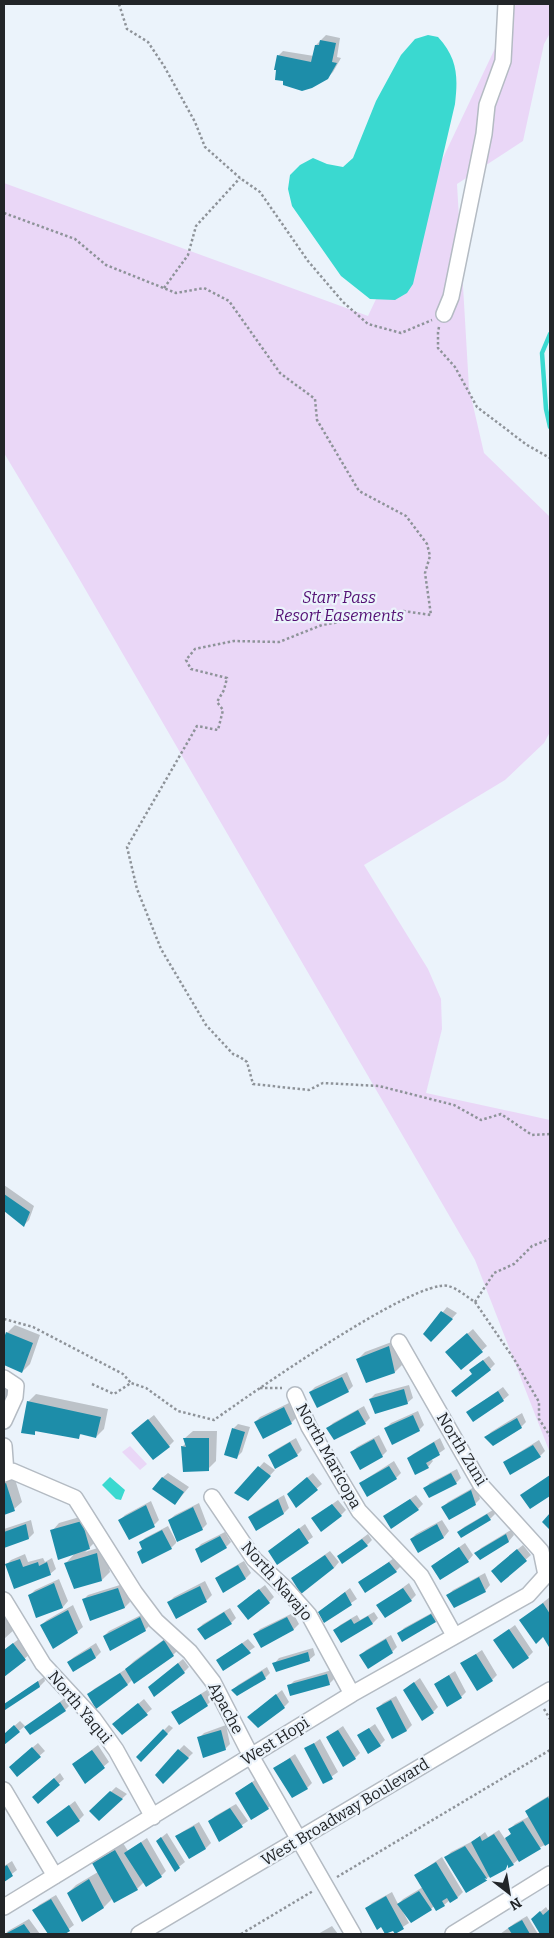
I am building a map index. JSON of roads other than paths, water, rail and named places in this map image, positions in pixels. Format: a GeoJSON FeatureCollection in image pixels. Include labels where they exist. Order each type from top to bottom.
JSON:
{"type":"FeatureCollection","features":[{"type":"Feature","properties":{"kind":"street"},"geometry":{"type":"LineString","coordinates":[[444,314],[453,288],[484,134],[487,105],[503,61],[506,4]]}},
{"type":"Feature","properties":{"kind":"street","name":"North Zuni"},"geometry":{"type":"LineString","coordinates":[[399,1342],[481,1485],[541,1551],[546,1575]]}},
{"type":"Feature","properties":{"kind":"street"},"geometry":{"type":"LineString","coordinates":[[4,1378],[16,1386],[15,1398],[4,1421]]}},
{"type":"Feature","properties":{"kind":"street","name":"North Maricopa"},"geometry":{"type":"LineString","coordinates":[[291,1392],[358,1511],[421,1576],[454,1635]]}},
{"type":"Feature","properties":{"kind":"street"},"geometry":{"type":"LineString","coordinates":[[4,1446],[5,1473]]}},
{"type":"Feature","properties":{"kind":"street","name":"Apache"},"geometry":{"type":"LineString","coordinates":[[5,1473],[12,1471],[75,1498],[135,1593],[156,1622],[190,1652],[213,1682],[251,1756],[353,1934]]}},
{"type":"Feature","properties":{"kind":"street","name":"North Navajo"},"geometry":{"type":"LineString","coordinates":[[212,1497],[254,1559],[286,1588],[309,1615],[352,1694]]}},
{"type":"Feature","properties":{"kind":"street","name":"West Hopi"},"geometry":{"type":"LineString","coordinates":[[4,1907],[352,1694],[528,1595],[546,1575]]}},
{"type":"Feature","properties":{"kind":"street","name":"North Yaqui"},"geometry":{"type":"LineString","coordinates":[[4,1600],[43,1664],[93,1718],[116,1750],[153,1816]]}},
{"type":"Feature","properties":{"kind":"street","name":"West Broadway Boulevard"},"geometry":{"type":"LineString","coordinates":[[139,1934],[550,1690]]}},
{"type":"Feature","properties":{"kind":"street"},"geometry":{"type":"LineString","coordinates":[[4,1790],[56,1876]]}},
{"type":"Feature","properties":{"kind":"street"},"geometry":{"type":"LineString","coordinates":[[459,1933],[550,1874]]}},
{"type":"Feature","properties":{"kind":"waterway"},"geometry":{"type":"LineString","coordinates":[[550,334],[542,353],[546,409],[550,427]]}},
{"type":"Feature","properties":{"kind":"park label","name":"Starr Pass Resort Easements"},"geometry":{"type":"Point","coordinates":[339,606]}}]}
